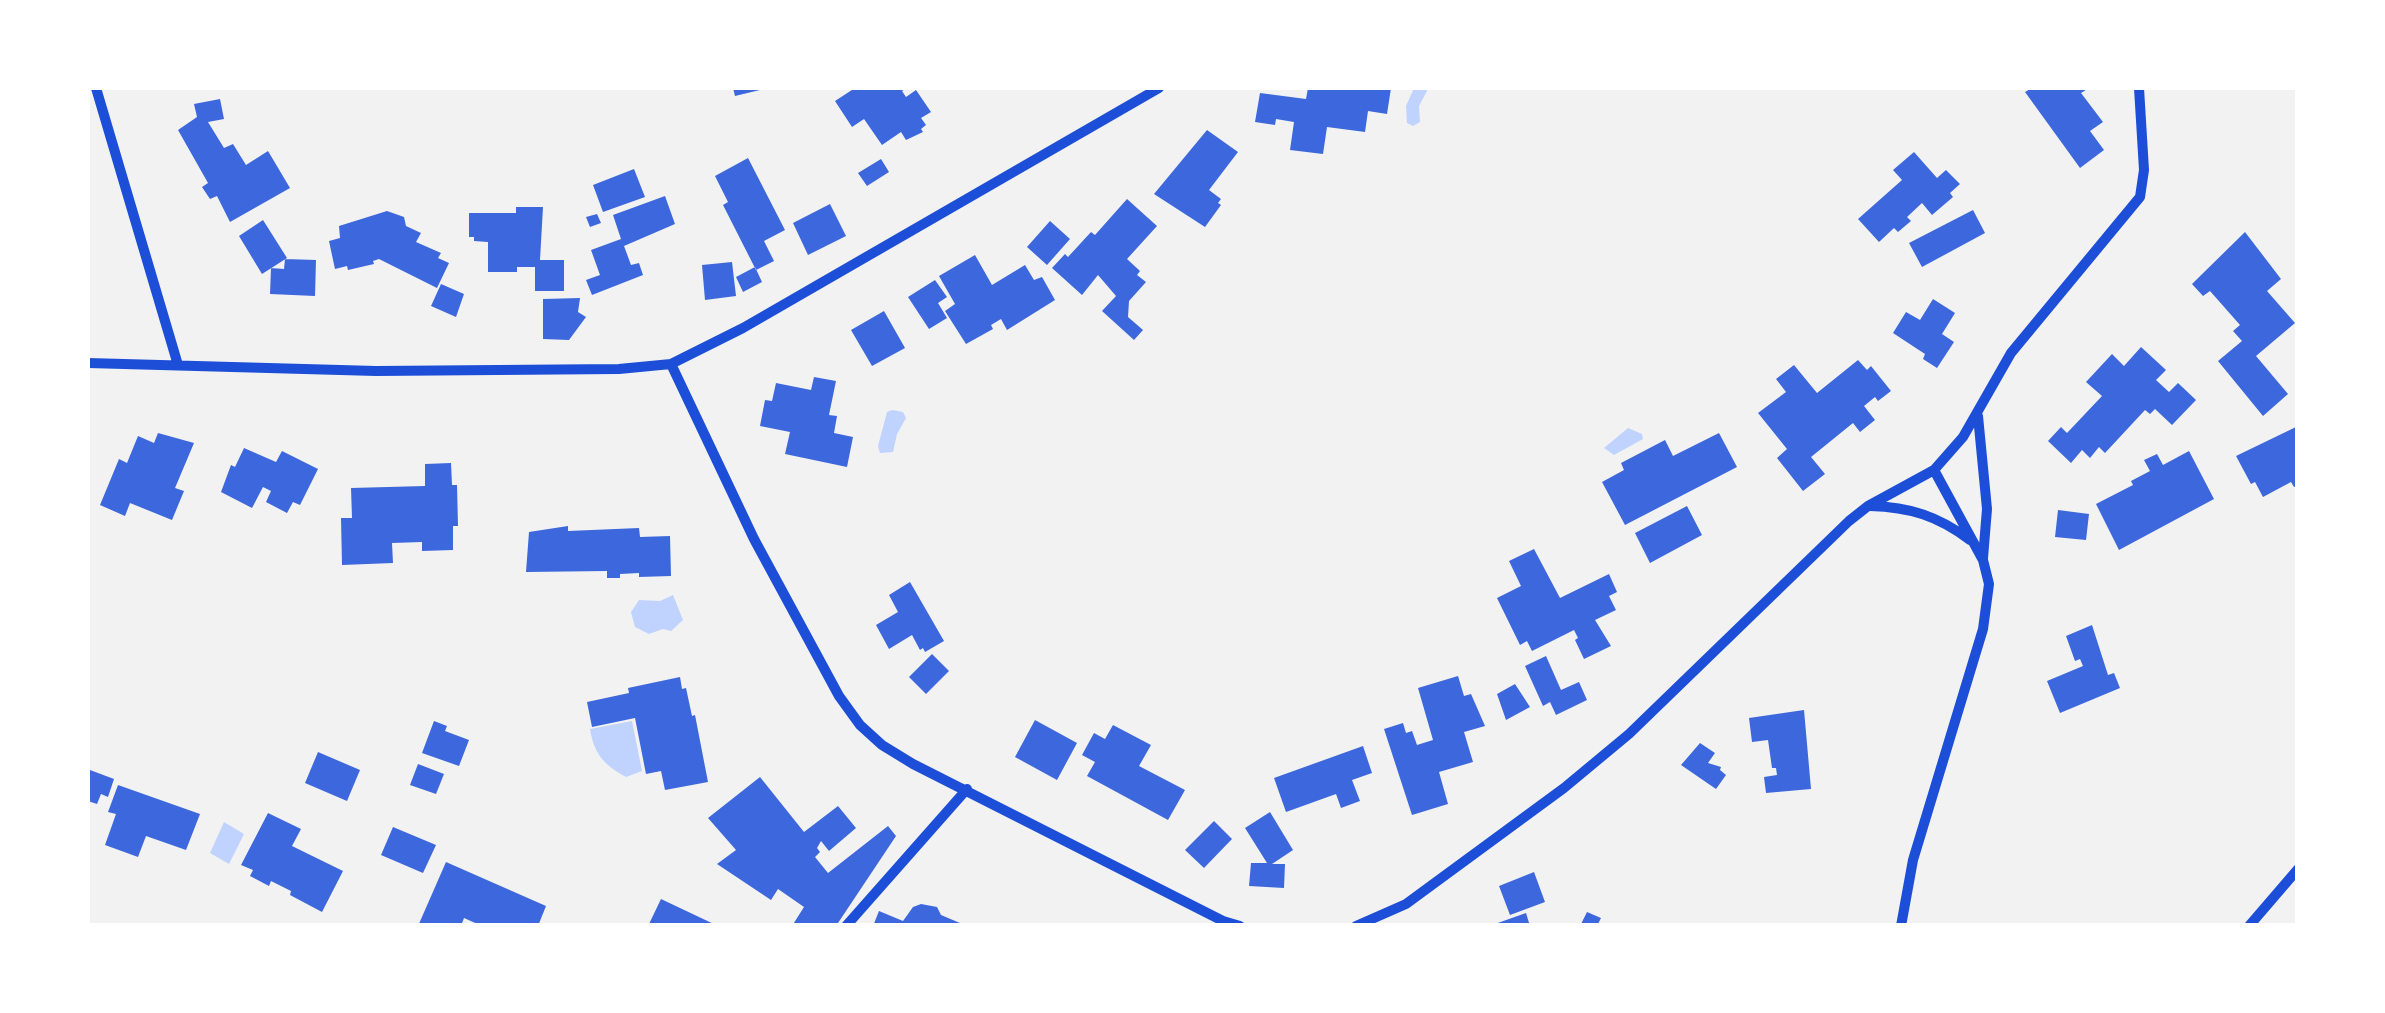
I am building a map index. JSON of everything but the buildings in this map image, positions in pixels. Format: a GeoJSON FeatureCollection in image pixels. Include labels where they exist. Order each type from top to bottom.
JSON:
{"type":"FeatureCollection","features":[{"type":"Feature","properties":{"kind":"street"},"geometry":{"type":"LineString","coordinates":[[96,88],[178,365]]}},
{"type":"Feature","properties":{"kind":"street"},"geometry":{"type":"LineString","coordinates":[[88,363],[414,371],[620,370],[672,364],[742,328],[1159,88]]}},
{"type":"Feature","properties":{"kind":"street"},"geometry":{"type":"LineString","coordinates":[[1356,926],[1406,904],[1564,788],[1629,734],[1849,521],[1868,506],[1934,470],[1950,455],[1978,415],[2011,353],[2140,197],[2144,170],[2139,88]]}},
{"type":"Feature","properties":{"kind":"street"},"geometry":{"type":"LineString","coordinates":[[672,364],[754,539],[839,696],[860,725],[882,745],[913,764],[1223,921],[1240,926]]}},
{"type":"Feature","properties":{"kind":"street"},"geometry":{"type":"LineString","coordinates":[[1978,415],[1987,510],[1983,560]]}},
{"type":"Feature","properties":{"kind":"street"},"geometry":{"type":"LineString","coordinates":[[1901,926],[1913,860],[1983,628],[1989,584],[1983,560],[1934,470]]}},
{"type":"Feature","properties":{"kind":"street"},"geometry":{"type":"LineString","coordinates":[[1868,506],[1906,508],[1935,517],[1974,543]]}},
{"type":"Feature","properties":{"kind":"street"},"geometry":{"type":"LineString","coordinates":[[846,926],[968,789]]}},
{"type":"Feature","properties":{"kind":"street"},"geometry":{"type":"LineString","coordinates":[[2249,926],[2298,869]]}},
{"type":"Feature","properties":{"kind":"water"},"geometry":{"type":"Polygon","coordinates":[[[1414,88],[1427,91],[1419,106],[1420,122],[1413,126],[1407,123],[1406,106],[1414,88]]]}},
{"type":"Feature","properties":{"kind":"water"},"geometry":{"type":"Polygon","coordinates":[[[887,412],[903,412],[906,418],[893,452],[880,453],[878,446],[887,412]]]}},
{"type":"Feature","properties":{"kind":"water"},"geometry":{"type":"Polygon","coordinates":[[[1628,428],[1642,434],[1643,439],[1614,455],[1604,448],[1628,428]]]}},
{"type":"Feature","properties":{"kind":"water"},"geometry":{"type":"Polygon","coordinates":[[[673,595],[683,620],[671,631],[663,629],[649,634],[635,627],[631,612],[639,600],[660,601],[673,595]]]}},
{"type":"Feature","properties":{"kind":"water"},"geometry":{"type":"Polygon","coordinates":[[[632,721],[642,771],[626,777],[601,758],[590,729],[632,721]]]}},
{"type":"Feature","properties":{"kind":"water"},"geometry":{"type":"Polygon","coordinates":[[[224,822],[244,834],[229,864],[210,853],[224,822]]]}}]}
